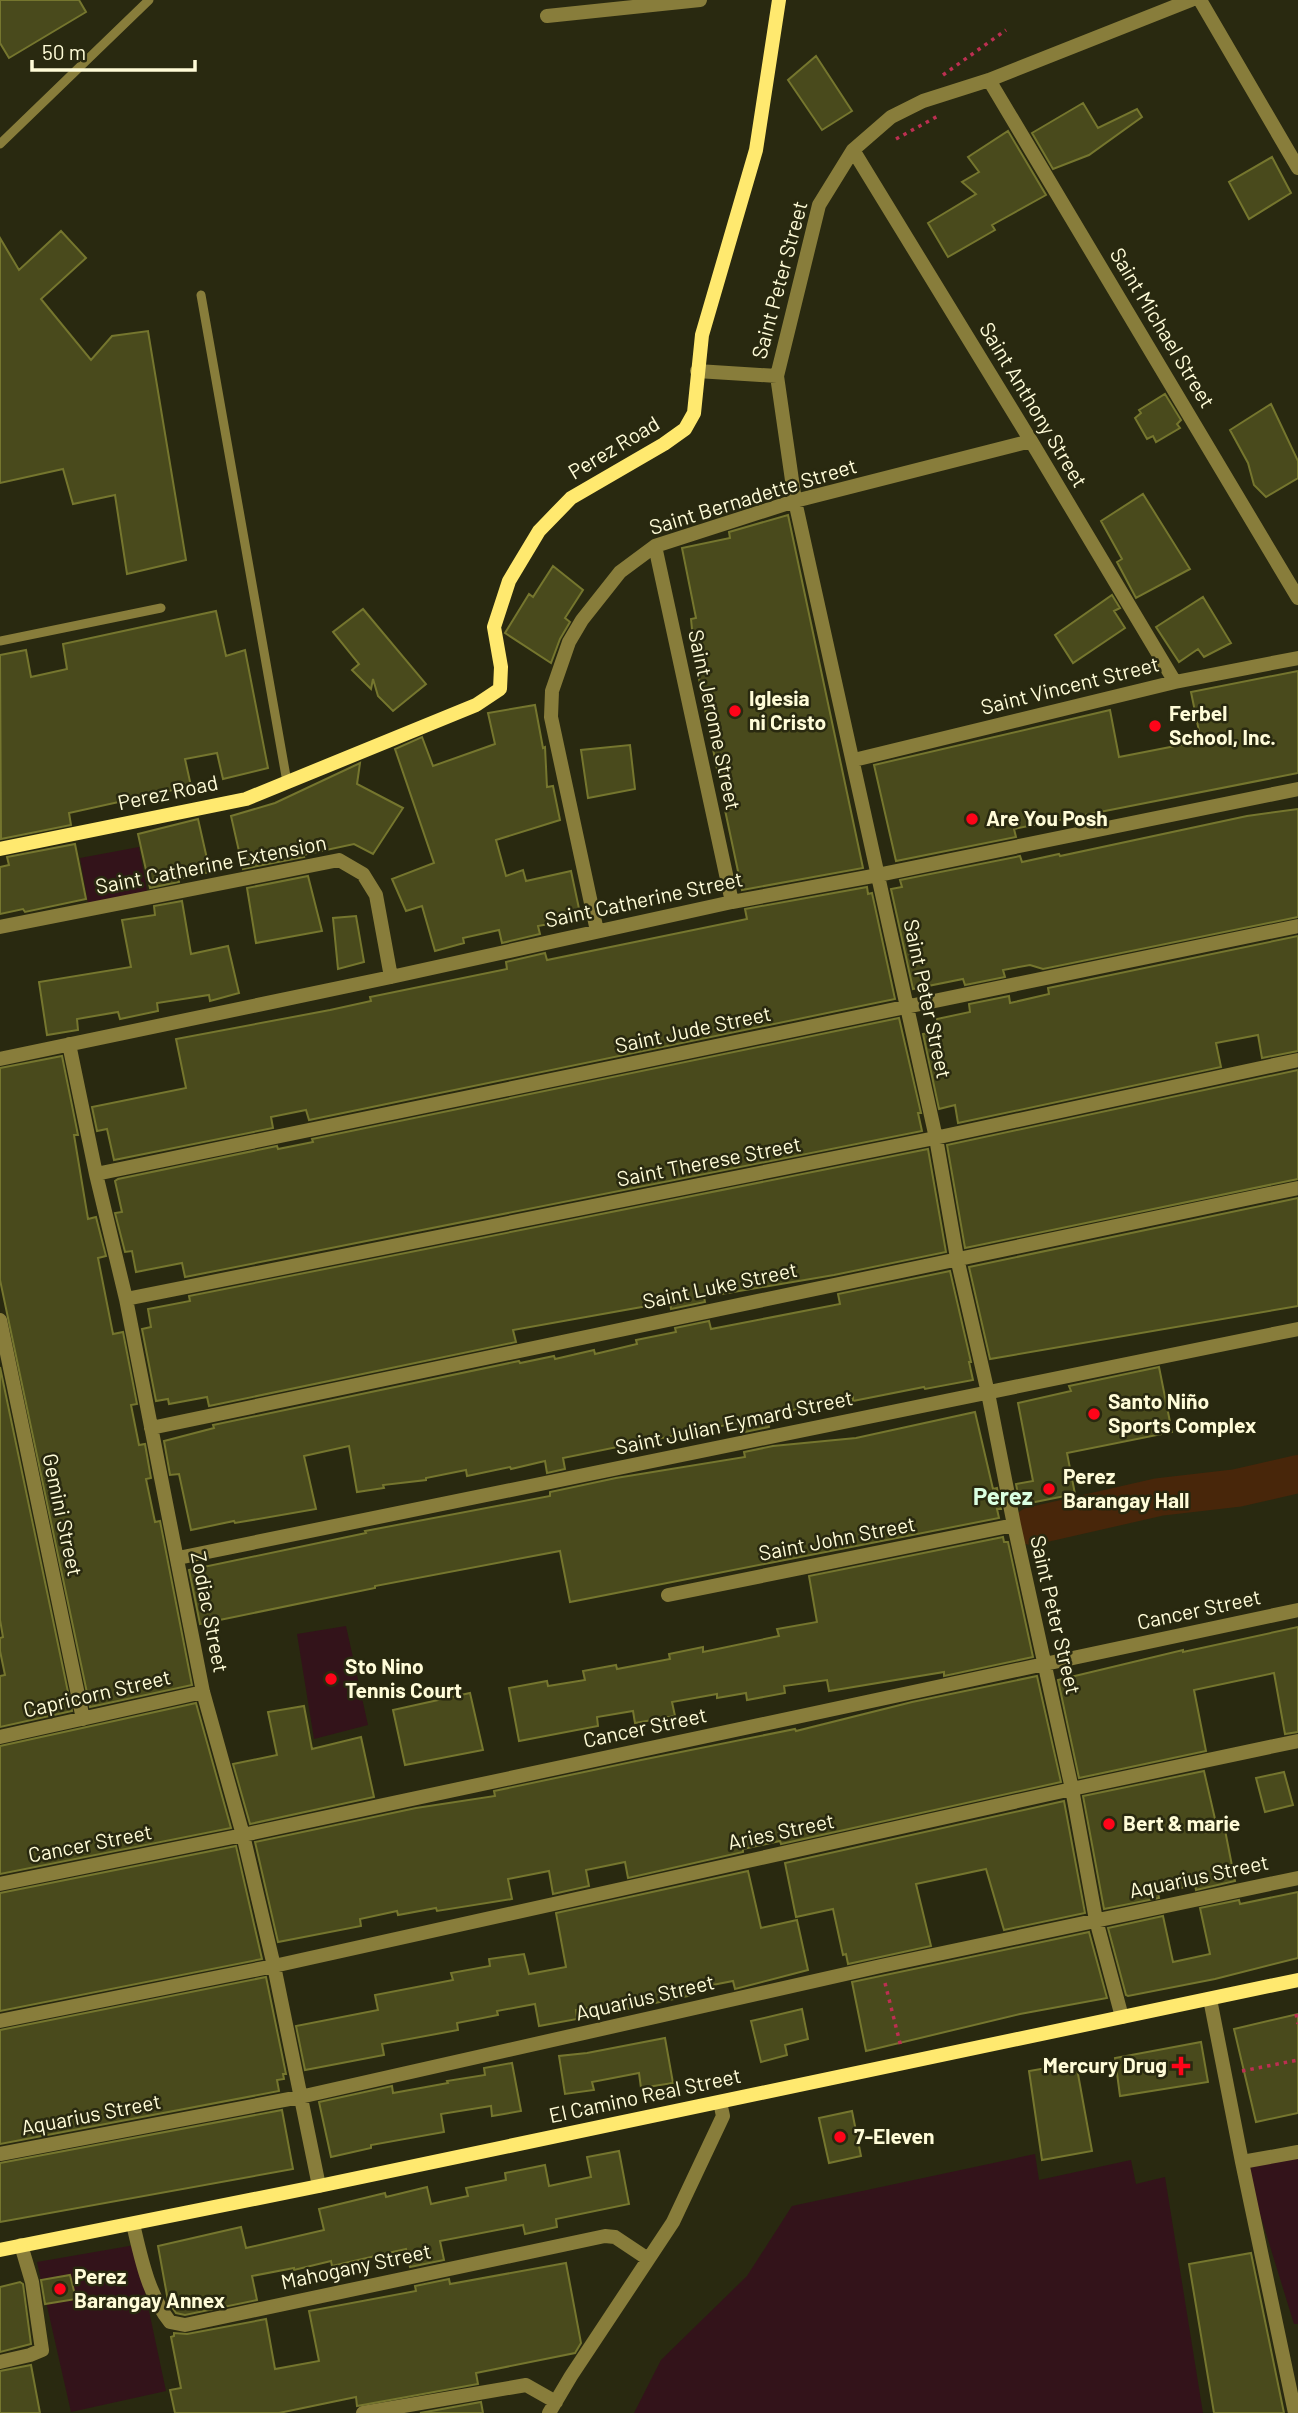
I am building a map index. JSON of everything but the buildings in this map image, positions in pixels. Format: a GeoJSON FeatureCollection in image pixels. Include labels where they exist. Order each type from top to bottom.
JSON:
{"type":"FeatureCollection","features":[{"type":"Feature","properties":{"kind":"street"},"geometry":{"type":"LineString","coordinates":[[547,16],[700,0]]}},
{"type":"Feature","properties":{"kind":"street","name":"Perez Road"},"geometry":{"type":"LineString","coordinates":[[0,849],[246,799],[476,705],[500,689],[501,667],[494,627],[509,581],[539,531],[571,498],[685,429],[694,413],[702,335],[756,150],[779,0]]}},
{"type":"Feature","properties":{"kind":"street","name":"Saint Peter Street"},"geometry":{"type":"LineString","coordinates":[[1122,2017],[1096,1920],[1072,1789],[957,1258],[936,1138],[795,501],[776,376],[819,205],[853,150],[891,117],[923,101],[989,80],[1191,0]]}},
{"type":"Feature","properties":{"kind":"street"},"geometry":{"type":"LineString","coordinates":[[1200,0],[1298,168]]}},
{"type":"Feature","properties":{"kind":"street","name":"Saint Michael Street"},"geometry":{"type":"LineString","coordinates":[[989,80],[1298,598]]}},
{"type":"Feature","properties":{"kind":"street","name":"Saint Anthony Street"},"geometry":{"type":"LineString","coordinates":[[853,150],[1175,682]]}},
{"type":"Feature","properties":{"kind":"street"},"geometry":{"type":"LineString","coordinates":[[697,371],[776,376]]}},
{"type":"Feature","properties":{"kind":"street","name":"Saint Bernadette Street"},"geometry":{"type":"LineString","coordinates":[[597,931],[551,718],[552,691],[569,642],[582,620],[620,572],[655,547],[795,501],[1031,441]]}},
{"type":"Feature","properties":{"kind":"street","name":"Saint Jerome Street"},"geometry":{"type":"LineString","coordinates":[[655,547],[732,902]]}},
{"type":"Feature","properties":{"kind":"street","name":"Saint Vincent Street"},"geometry":{"type":"LineString","coordinates":[[854,760],[1175,682],[1298,658]]}},
{"type":"Feature","properties":{"kind":"street","name":"Saint Catherine Street"},"geometry":{"type":"LineString","coordinates":[[0,1059],[732,902],[879,875],[1298,789]]}},
{"type":"Feature","properties":{"kind":"street","name":"Saint Catherine Extension"},"geometry":{"type":"LineString","coordinates":[[0,928],[339,860],[363,874],[376,895],[391,977]]}},
{"type":"Feature","properties":{"kind":"street","name":"Saint Jude Street"},"geometry":{"type":"LineString","coordinates":[[96,1174],[1298,926]]}},
{"type":"Feature","properties":{"kind":"street","name":"Zodiac Street"},"geometry":{"type":"LineString","coordinates":[[69,1044],[126,1299],[203,1692],[243,1835],[274,1966],[319,2186]]}},
{"type":"Feature","properties":{"kind":"street","name":"Saint Therese Street"},"geometry":{"type":"LineString","coordinates":[[126,1299],[936,1138],[1298,1060]]}},
{"type":"Feature","properties":{"kind":"street","name":"Saint Luke Street"},"geometry":{"type":"LineString","coordinates":[[151,1427],[1298,1188]]}},
{"type":"Feature","properties":{"kind":"street","name":"Gemini Street"},"geometry":{"type":"LineString","coordinates":[[0,1320],[83,1719]]}},
{"type":"Feature","properties":{"kind":"street","name":"Saint Julian Eymard Street"},"geometry":{"type":"LineString","coordinates":[[178,1558],[1298,1329]]}},
{"type":"Feature","properties":{"kind":"street","name":"Saint John Street"},"geometry":{"type":"LineString","coordinates":[[668,1595],[1014,1525]]}},
{"type":"Feature","properties":{"kind":"street","name":"Cancer Street"},"geometry":{"type":"LineString","coordinates":[[0,1884],[243,1835],[1298,1610]]}},
{"type":"Feature","properties":{"kind":"street","name":"Capricorn Street"},"geometry":{"type":"LineString","coordinates":[[0,1737],[203,1692]]}},
{"type":"Feature","properties":{"kind":"street","name":"Aries Street"},"geometry":{"type":"LineString","coordinates":[[0,2021],[274,1966],[1298,1741]]}},
{"type":"Feature","properties":{"kind":"street","name":"Aquarius Street"},"geometry":{"type":"LineString","coordinates":[[0,2154],[300,2097],[881,1966],[1298,1878]]}},
{"type":"Feature","properties":{"kind":"street","name":"El Camino Real Street"},"geometry":{"type":"LineString","coordinates":[[0,2250],[319,2186],[1298,1980]]}},
{"type":"Feature","properties":{"kind":"street"},"geometry":{"type":"LineString","coordinates":[[1210,1999],[1295,2413]]}},
{"type":"Feature","properties":{"kind":"street"},"geometry":{"type":"LineString","coordinates":[[363,2413],[526,2385],[553,2408],[673,2222],[723,2116],[720,2102]]}},
{"type":"Feature","properties":{"kind":"street"},"geometry":{"type":"LineString","coordinates":[[1242,2162],[1298,2152]]}},
{"type":"Feature","properties":{"kind":"street","name":"Mahogany Street"},"geometry":{"type":"LineString","coordinates":[[133,2224],[142,2264],[162,2312],[170,2322],[185,2325],[606,2236],[615,2237],[648,2259]]}},
{"type":"Feature","properties":{"kind":"street"},"geometry":{"type":"LineString","coordinates":[[0,2362],[42,2350],[32,2282],[21,2245]]}},
{"type":"Feature","properties":{"kind":"lane"},"geometry":{"type":"LineString","coordinates":[[0,144],[149,0]]}},
{"type":"Feature","properties":{"kind":"lane"},"geometry":{"type":"LineString","coordinates":[[201,295],[288,782]]}},
{"type":"Feature","properties":{"kind":"lane"},"geometry":{"type":"LineString","coordinates":[[0,641],[161,608]]}},
{"type":"Feature","properties":{"kind":"path"},"geometry":{"type":"LineString","coordinates":[[881,1966],[905,2063]]}},
{"type":"Feature","properties":{"kind":"path"},"geometry":{"type":"LineString","coordinates":[[1296,2014],[1298,2024]]}},
{"type":"Feature","properties":{"kind":"path"},"geometry":{"type":"LineString","coordinates":[[1225,2074],[1298,2060]]}},
{"type":"Feature","properties":{"kind":"shaded area"},"geometry":{"type":"Polygon","coordinates":[[[139,847],[147,891],[88,903],[80,858],[139,847]]]}},
{"type":"Feature","properties":{"kind":"shaded area","name":"Sto Nino Tennis Court"},"geometry":{"type":"Polygon","coordinates":[[[346,1626],[368,1725],[314,1739],[297,1634],[346,1626]]]}},
{"type":"Feature","properties":{"kind":"shaded area"},"geometry":{"type":"Polygon","coordinates":[[[1298,2152],[1298,2324],[1294,2324],[1244,2162],[1298,2152]]]}},
{"type":"Feature","properties":{"kind":"shaded area"},"geometry":{"type":"Polygon","coordinates":[[[1035,2154],[1039,2180],[1131,2160],[1136,2184],[1165,2177],[1203,2413],[634,2413],[661,2360],[747,2276],[792,2206],[1035,2154]]]}},
{"type":"Feature","properties":{"kind":"shaded area"},"geometry":{"type":"Polygon","coordinates":[[[135,2245],[166,2391],[71,2412],[37,2262],[135,2245]]]}},
{"type":"Feature","properties":{"kind":"waterway"},"geometry":{"type":"LineString","coordinates":[[1032,1526],[1159,1497],[1237,1488],[1298,1474]]}},
{"type":"Feature","properties":{"kind":"place","name":"Iglesia ni Cristo"},"geometry":{"type":"Point","coordinates":[735,711]}},
{"type":"Feature","properties":{"kind":"place","name":"Ferbel School, Inc."},"geometry":{"type":"Point","coordinates":[1155,726]}},
{"type":"Feature","properties":{"kind":"place","name":"Are You Posh"},"geometry":{"type":"Point","coordinates":[972,819]}},
{"type":"Feature","properties":{"kind":"place","name":"Santo Niño Sports Complex"},"geometry":{"type":"Point","coordinates":[1094,1414]}},
{"type":"Feature","properties":{"kind":"place","name":"Perez Barangay Hall"},"geometry":{"type":"Point","coordinates":[1049,1489]}},
{"type":"Feature","properties":{"kind":"place","name":"Sto Nino Tennis Court"},"geometry":{"type":"Point","coordinates":[331,1679]}},
{"type":"Feature","properties":{"kind":"place","name":"Bert & marie"},"geometry":{"type":"Point","coordinates":[1109,1824]}},
{"type":"Feature","properties":{"kind":"place","name":"Mercury Drug"},"geometry":{"type":"Point","coordinates":[1181,2066]}},
{"type":"Feature","properties":{"kind":"place","name":"7-Eleven"},"geometry":{"type":"Point","coordinates":[840,2137]}},
{"type":"Feature","properties":{"kind":"place","name":"Perez Barangay Annex"},"geometry":{"type":"Point","coordinates":[60,2289]}},
{"type":"Feature","properties":{"kind":"district","name":"Perez"},"geometry":{"type":"Point","coordinates":[1003,1497]}}]}
